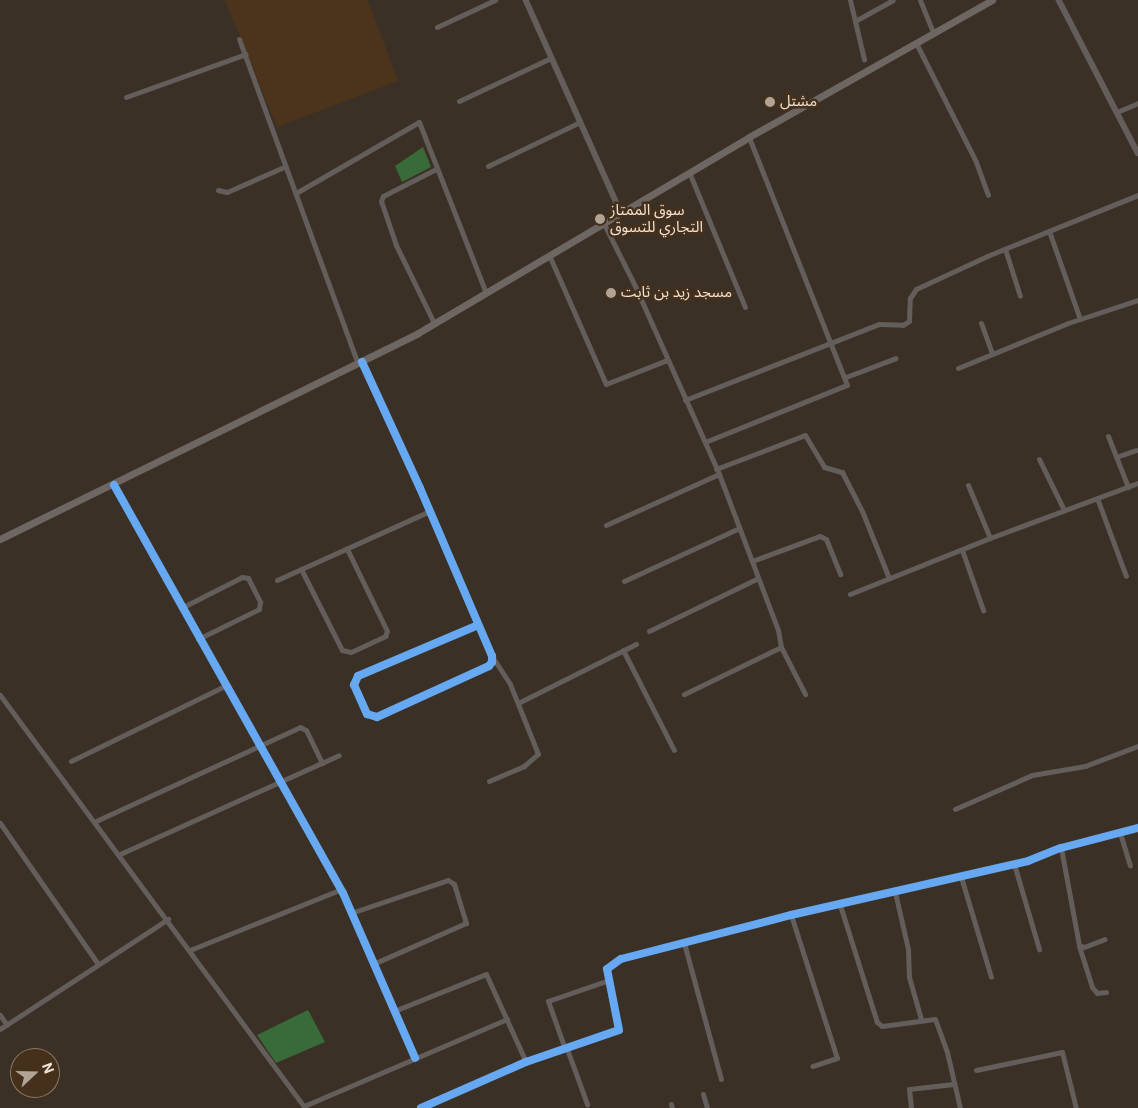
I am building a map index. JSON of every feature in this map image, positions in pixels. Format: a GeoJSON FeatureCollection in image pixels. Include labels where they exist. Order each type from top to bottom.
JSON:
{"type":"FeatureCollection","features":[{"type":"Feature","properties":{"kind":"main road"},"geometry":{"type":"LineString","coordinates":[[0,539],[114,485],[360,363],[434,323],[749,137],[992,0]]}},
{"type":"Feature","properties":{"kind":"street"},"geometry":{"type":"LineString","coordinates":[[437,27],[495,0]]}},
{"type":"Feature","properties":{"kind":"street"},"geometry":{"type":"LineString","coordinates":[[526,0],[621,212]]}},
{"type":"Feature","properties":{"kind":"street"},"geometry":{"type":"LineString","coordinates":[[850,0],[864,59]]}},
{"type":"Feature","properties":{"kind":"street"},"geometry":{"type":"LineString","coordinates":[[854,21],[893,0]]}},
{"type":"Feature","properties":{"kind":"street"},"geometry":{"type":"LineString","coordinates":[[920,0],[933,33]]}},
{"type":"Feature","properties":{"kind":"street"},"geometry":{"type":"LineString","coordinates":[[1058,0],[1138,153]]}},
{"type":"Feature","properties":{"kind":"street"},"geometry":{"type":"LineString","coordinates":[[239,39],[360,363],[430,511],[492,656],[503,670],[538,754],[524,766],[489,781]]}},
{"type":"Feature","properties":{"kind":"street"},"geometry":{"type":"LineString","coordinates":[[916,43],[976,162],[988,195]]}},
{"type":"Feature","properties":{"kind":"street"},"geometry":{"type":"LineString","coordinates":[[126,96],[246,54]]}},
{"type":"Feature","properties":{"kind":"street"},"geometry":{"type":"LineString","coordinates":[[459,101],[552,58]]}},
{"type":"Feature","properties":{"kind":"street"},"geometry":{"type":"LineString","coordinates":[[1117,112],[1138,103]]}},
{"type":"Feature","properties":{"kind":"street"},"geometry":{"type":"LineString","coordinates":[[296,194],[419,122],[486,293]]}},
{"type":"Feature","properties":{"kind":"street"},"geometry":{"type":"LineString","coordinates":[[488,166],[580,122]]}},
{"type":"Feature","properties":{"kind":"street"},"geometry":{"type":"LineString","coordinates":[[706,442],[844,388],[847,385],[846,377],[749,137]]}},
{"type":"Feature","properties":{"kind":"street"},"geometry":{"type":"LineString","coordinates":[[218,190],[227,192],[286,166]]}},
{"type":"Feature","properties":{"kind":"street"},"geometry":{"type":"LineString","coordinates":[[434,323],[396,245],[381,201],[383,196],[436,169]]}},
{"type":"Feature","properties":{"kind":"street"},"geometry":{"type":"LineString","coordinates":[[689,172],[745,307]]}},
{"type":"Feature","properties":{"kind":"street"},"geometry":{"type":"LineString","coordinates":[[686,400],[879,324],[903,325],[909,321],[910,298],[916,289],[1005,249],[1138,195]]}},
{"type":"Feature","properties":{"kind":"street"},"geometry":{"type":"LineString","coordinates":[[603,222],[706,442],[752,561],[781,647],[805,694]]}},
{"type":"Feature","properties":{"kind":"street"},"geometry":{"type":"LineString","coordinates":[[1049,231],[1080,319]]}},
{"type":"Feature","properties":{"kind":"street"},"geometry":{"type":"LineString","coordinates":[[1005,249],[1020,296]]}},
{"type":"Feature","properties":{"kind":"street"},"geometry":{"type":"LineString","coordinates":[[549,255],[606,384],[667,360]]}},
{"type":"Feature","properties":{"kind":"street"},"geometry":{"type":"LineString","coordinates":[[958,368],[1080,319],[1138,300]]}},
{"type":"Feature","properties":{"kind":"street"},"geometry":{"type":"LineString","coordinates":[[981,323],[992,354]]}},
{"type":"Feature","properties":{"kind":"street"},"geometry":{"type":"LineString","coordinates":[[846,377],[896,358]]}},
{"type":"Feature","properties":{"kind":"street"},"geometry":{"type":"LineString","coordinates":[[606,526],[718,471],[805,435],[824,467],[839,471],[844,476],[889,578]]}},
{"type":"Feature","properties":{"kind":"street"},"geometry":{"type":"LineString","coordinates":[[1108,436],[1128,487]]}},
{"type":"Feature","properties":{"kind":"street"},"geometry":{"type":"LineString","coordinates":[[1116,457],[1136,450]]}},
{"type":"Feature","properties":{"kind":"street"},"geometry":{"type":"LineString","coordinates":[[1039,459],[1064,510]]}},
{"type":"Feature","properties":{"kind":"street"},"geometry":{"type":"LineString","coordinates":[[850,594],[990,538],[1138,484]]}},
{"type":"Feature","properties":{"kind":"street"},"geometry":{"type":"LineString","coordinates":[[114,485],[351,913],[415,1058]]}},
{"type":"Feature","properties":{"kind":"street"},"geometry":{"type":"LineString","coordinates":[[968,485],[990,538]]}},
{"type":"Feature","properties":{"kind":"street"},"geometry":{"type":"LineString","coordinates":[[1097,498],[1126,576]]}},
{"type":"Feature","properties":{"kind":"street"},"geometry":{"type":"LineString","coordinates":[[277,580],[430,511]]}},
{"type":"Feature","properties":{"kind":"street"},"geometry":{"type":"LineString","coordinates":[[624,581],[739,528]]}},
{"type":"Feature","properties":{"kind":"street"},"geometry":{"type":"LineString","coordinates":[[752,561],[820,536],[826,539],[840,574]]}},
{"type":"Feature","properties":{"kind":"street"},"geometry":{"type":"LineString","coordinates":[[301,570],[342,650],[351,652],[385,636],[387,631],[347,549]]}},
{"type":"Feature","properties":{"kind":"street"},"geometry":{"type":"LineString","coordinates":[[962,550],[983,610]]}},
{"type":"Feature","properties":{"kind":"street"},"geometry":{"type":"LineString","coordinates":[[181,608],[242,577],[248,578],[260,602],[259,608],[198,639]]}},
{"type":"Feature","properties":{"kind":"street"},"geometry":{"type":"LineString","coordinates":[[649,631],[758,578]]}},
{"type":"Feature","properties":{"kind":"street"},"geometry":{"type":"LineString","coordinates":[[478,625],[358,676],[354,685],[367,714],[377,717],[489,666],[492,656]]}},
{"type":"Feature","properties":{"kind":"street"},"geometry":{"type":"LineString","coordinates":[[518,703],[636,644]]}},
{"type":"Feature","properties":{"kind":"street"},"geometry":{"type":"LineString","coordinates":[[684,694],[781,647]]}},
{"type":"Feature","properties":{"kind":"street"},"geometry":{"type":"LineString","coordinates":[[624,650],[674,750]]}},
{"type":"Feature","properties":{"kind":"street"},"geometry":{"type":"LineString","coordinates":[[71,761],[225,686]]}},
{"type":"Feature","properties":{"kind":"street"},"geometry":{"type":"LineString","coordinates":[[0,696],[96,821],[304,1107],[507,1020]]}},
{"type":"Feature","properties":{"kind":"street"},"geometry":{"type":"LineString","coordinates":[[96,821],[259,745],[303,727],[322,763]]}},
{"type":"Feature","properties":{"kind":"street"},"geometry":{"type":"LineString","coordinates":[[955,810],[1032,775],[1085,766],[1138,746]]}},
{"type":"Feature","properties":{"kind":"street"},"geometry":{"type":"LineString","coordinates":[[120,854],[340,754]]}},
{"type":"Feature","properties":{"kind":"street"},"geometry":{"type":"LineString","coordinates":[[0,824],[98,964]]}},
{"type":"Feature","properties":{"kind":"street"},"geometry":{"type":"LineString","coordinates":[[421,1108],[526,1062],[619,1030],[607,967],[615,961],[791,915],[1014,864],[1060,848],[1138,828]]}},
{"type":"Feature","properties":{"kind":"street"},"geometry":{"type":"LineString","coordinates":[[1120,833],[1130,865]]}},
{"type":"Feature","properties":{"kind":"street"},"geometry":{"type":"LineString","coordinates":[[1060,848],[1079,945],[1092,987],[1098,993],[1106,992]]}},
{"type":"Feature","properties":{"kind":"street"},"geometry":{"type":"LineString","coordinates":[[1014,864],[1039,949]]}},
{"type":"Feature","properties":{"kind":"street"},"geometry":{"type":"LineString","coordinates":[[961,877],[991,977]]}},
{"type":"Feature","properties":{"kind":"street"},"geometry":{"type":"LineString","coordinates":[[351,913],[448,880],[454,884],[466,923],[372,964]]}},
{"type":"Feature","properties":{"kind":"street"},"geometry":{"type":"LineString","coordinates":[[190,950],[338,890]]}},
{"type":"Feature","properties":{"kind":"street"},"geometry":{"type":"LineString","coordinates":[[895,892],[908,949],[909,977],[921,1019]]}},
{"type":"Feature","properties":{"kind":"street"},"geometry":{"type":"LineString","coordinates":[[840,905],[877,1022],[882,1026],[934,1018],[947,1052],[960,1108]]}},
{"type":"Feature","properties":{"kind":"street"},"geometry":{"type":"LineString","coordinates":[[791,915],[837,1058],[812,1066]]}},
{"type":"Feature","properties":{"kind":"street"},"geometry":{"type":"LineString","coordinates":[[0,1029],[168,919]]}},
{"type":"Feature","properties":{"kind":"street"},"geometry":{"type":"LineString","coordinates":[[1079,945],[1084,947],[1105,939]]}},
{"type":"Feature","properties":{"kind":"street"},"geometry":{"type":"LineString","coordinates":[[684,943],[721,1079]]}},
{"type":"Feature","properties":{"kind":"street"},"geometry":{"type":"LineString","coordinates":[[394,1011],[482,973],[489,976],[526,1062]]}},
{"type":"Feature","properties":{"kind":"street"},"geometry":{"type":"LineString","coordinates":[[587,1104],[548,1001],[609,980]]}},
{"type":"Feature","properties":{"kind":"street"},"geometry":{"type":"LineString","coordinates":[[0,1015],[7,1025]]}},
{"type":"Feature","properties":{"kind":"street"},"geometry":{"type":"LineString","coordinates":[[976,1070],[1062,1052],[1076,1108]]}},
{"type":"Feature","properties":{"kind":"street"},"geometry":{"type":"LineString","coordinates":[[911,1108],[909,1089],[954,1084]]}},
{"type":"Feature","properties":{"kind":"street"},"geometry":{"type":"LineString","coordinates":[[703,1094],[707,1108]]}},
{"type":"Feature","properties":{"kind":"shaded area"},"geometry":{"type":"Polygon","coordinates":[[[225,0],[368,0],[398,81],[277,127],[225,0]]]}},
{"type":"Feature","properties":{"kind":"green space"},"geometry":{"type":"Polygon","coordinates":[[[423,147],[431,167],[402,182],[395,166],[423,147]]]}},
{"type":"Feature","properties":{"kind":"green space"},"geometry":{"type":"Polygon","coordinates":[[[308,1010],[325,1042],[276,1063],[257,1035],[308,1010]]]}},
{"type":"Feature","properties":{"kind":"cycle path"},"geometry":{"type":"LineString","coordinates":[[362,362],[420,488],[492,656],[492,662],[489,666],[377,717],[367,714],[354,685],[358,676],[478,625]]}},
{"type":"Feature","properties":{"kind":"cycle path"},"geometry":{"type":"LineString","coordinates":[[114,485],[343,893],[415,1058]]}},
{"type":"Feature","properties":{"kind":"cycle path"},"geometry":{"type":"LineString","coordinates":[[421,1108],[526,1062],[619,1030],[607,969],[621,959],[791,915],[1028,861],[1061,848],[1138,828]]}},
{"type":"Feature","properties":{"kind":"place","name":"مشتل"},"geometry":{"type":"Point","coordinates":[770,102]}},
{"type":"Feature","properties":{"kind":"place","name":"سوق الممتاز التجاري للتسوق"},"geometry":{"type":"Point","coordinates":[600,219]}},
{"type":"Feature","properties":{"kind":"place","name":"مسجد زيد بن ثابت"},"geometry":{"type":"Point","coordinates":[611,293]}}]}
